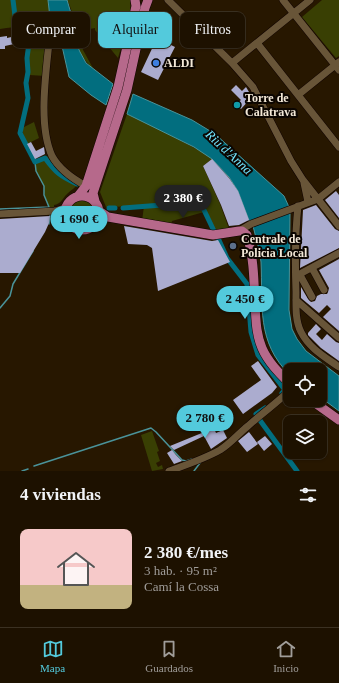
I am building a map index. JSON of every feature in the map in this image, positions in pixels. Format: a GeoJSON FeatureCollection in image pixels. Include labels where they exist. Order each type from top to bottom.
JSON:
{"type":"FeatureCollection","features":[{"type":"Feature","properties":{"kind":"main road"},"geometry":{"type":"LineString","coordinates":[[123,88],[136,6],[135,0]]}},
{"type":"Feature","properties":{"kind":"main road"},"geometry":{"type":"LineString","coordinates":[[98,220],[99,211],[93,193],[148,0]]}},
{"type":"Feature","properties":{"kind":"main road"},"geometry":{"type":"LineString","coordinates":[[108,217],[98,220],[91,228],[78,230],[69,225],[65,212],[70,200],[78,196],[86,186],[116,110]]}},
{"type":"Feature","properties":{"kind":"main road"},"geometry":{"type":"LineString","coordinates":[[78,196],[87,196],[95,201]]}},
{"type":"Feature","properties":{"kind":"main road"},"geometry":{"type":"LineString","coordinates":[[99,211],[108,217],[213,235],[243,233],[253,262],[258,339],[269,361],[283,376]]}},
{"type":"Feature","properties":{"kind":"main road"},"geometry":{"type":"LineString","coordinates":[[321,407],[339,420]]}},
{"type":"Feature","properties":{"kind":"street"},"geometry":{"type":"LineString","coordinates":[[168,0],[232,63],[253,87],[291,161],[303,180],[339,226]]}},
{"type":"Feature","properties":{"kind":"street"},"geometry":{"type":"LineString","coordinates":[[283,0],[338,66],[298,95]]}},
{"type":"Feature","properties":{"kind":"street"},"geometry":{"type":"LineString","coordinates":[[232,63],[310,0]]}},
{"type":"Feature","properties":{"kind":"street"},"geometry":{"type":"LineString","coordinates":[[257,43],[339,147]]}},
{"type":"Feature","properties":{"kind":"street"},"geometry":{"type":"LineString","coordinates":[[49,48],[44,111],[46,132],[52,156],[57,164],[66,172],[86,186]]}},
{"type":"Feature","properties":{"kind":"street"},"geometry":{"type":"LineString","coordinates":[[303,180],[308,202]]}},
{"type":"Feature","properties":{"kind":"street"},"geometry":{"type":"LineString","coordinates":[[243,233],[250,225],[318,199],[338,186]]}},
{"type":"Feature","properties":{"kind":"street"},"geometry":{"type":"LineString","coordinates":[[298,206],[297,322],[307,341],[339,367]]}},
{"type":"Feature","properties":{"kind":"street"},"geometry":{"type":"LineString","coordinates":[[0,214],[54,211],[65,212]]}},
{"type":"Feature","properties":{"kind":"street"},"geometry":{"type":"LineString","coordinates":[[298,275],[339,253]]}},
{"type":"Feature","properties":{"kind":"street"},"geometry":{"type":"LineString","coordinates":[[312,268],[324,290]]}},
{"type":"Feature","properties":{"kind":"street"},"geometry":{"type":"LineString","coordinates":[[298,275],[312,297]]}},
{"type":"Feature","properties":{"kind":"street"},"geometry":{"type":"LineString","coordinates":[[296,300],[339,338]]}},
{"type":"Feature","properties":{"kind":"street"},"geometry":{"type":"LineString","coordinates":[[169,471],[208,456],[231,443],[246,427],[283,397]]}},
{"type":"Feature","properties":{"kind":"green space"},"geometry":{"type":"Polygon","coordinates":[[[0,0],[11,0],[15,12],[12,12],[12,28],[0,29],[0,0]]]}},
{"type":"Feature","properties":{"kind":"green space"},"geometry":{"type":"Polygon","coordinates":[[[13,0],[48,0],[49,12],[15,12],[13,0]]]}},
{"type":"Feature","properties":{"kind":"green space"},"geometry":{"type":"Polygon","coordinates":[[[67,0],[130,0],[131,7],[130,12],[98,12],[98,34],[95,28],[90,29],[90,12],[72,12],[67,0]]]}},
{"type":"Feature","properties":{"kind":"green space"},"geometry":{"type":"Polygon","coordinates":[[[322,0],[339,0],[339,56],[336,58],[302,17],[322,0]]]}},
{"type":"Feature","properties":{"kind":"green space"},"geometry":{"type":"Polygon","coordinates":[[[27,48],[49,48],[46,76],[29,75],[28,54],[25,54],[27,48]]]}},
{"type":"Feature","properties":{"kind":"green space"},"geometry":{"type":"Polygon","coordinates":[[[77,48],[83,48],[94,70],[87,63],[77,48]]]}},
{"type":"Feature","properties":{"kind":"green space"},"geometry":{"type":"Polygon","coordinates":[[[110,48],[121,48],[118,58],[110,48]]]}},
{"type":"Feature","properties":{"kind":"green space"},"geometry":{"type":"Polygon","coordinates":[[[127,114],[163,131],[212,159],[203,166],[220,204],[229,229],[212,232],[204,212],[172,221],[171,225],[142,221],[144,206],[106,207],[100,192],[127,114]]]}},
{"type":"Feature","properties":{"kind":"green space"},"geometry":{"type":"Polygon","coordinates":[[[34,122],[39,138],[27,144],[24,139],[22,128],[34,122]]]}},
{"type":"Feature","properties":{"kind":"green space"},"geometry":{"type":"Polygon","coordinates":[[[51,155],[79,183],[60,202],[54,205],[54,210],[50,211],[44,193],[44,186],[36,171],[35,161],[51,155]]]}},
{"type":"Feature","properties":{"kind":"green space"},"geometry":{"type":"Polygon","coordinates":[[[83,199],[93,203],[97,213],[93,223],[83,227],[73,223],[69,213],[73,203],[83,199]]]}},
{"type":"Feature","properties":{"kind":"green space"},"geometry":{"type":"Polygon","coordinates":[[[152,431],[159,451],[157,452],[160,461],[156,463],[158,467],[162,465],[163,469],[152,471],[141,435],[152,431]]]}},
{"type":"Feature","properties":{"kind":"water"},"geometry":{"type":"Polygon","coordinates":[[[48,0],[67,0],[71,12],[49,12],[48,0]]]}},
{"type":"Feature","properties":{"kind":"water"},"geometry":{"type":"Polygon","coordinates":[[[62,48],[78,48],[86,63],[113,84],[106,105],[91,95],[69,77],[62,48]]]}},
{"type":"Feature","properties":{"kind":"water","name":"Riu d'Anna"},"geometry":{"type":"Polygon","coordinates":[[[133,94],[192,120],[215,134],[284,196],[289,207],[250,223],[238,191],[229,177],[212,159],[194,147],[127,114],[133,94]]]}},
{"type":"Feature","properties":{"kind":"water"},"geometry":{"type":"Polygon","coordinates":[[[290,212],[289,310],[292,329],[306,351],[322,363],[283,363],[283,367],[271,349],[266,336],[262,308],[261,262],[253,226],[290,212]]]}},
{"type":"Feature","properties":{"kind":"water"},"geometry":{"type":"Polygon","coordinates":[[[327,367],[339,376],[339,411],[327,402],[327,367]]]}},
{"type":"Feature","properties":{"kind":"building"},"geometry":{"type":"Polygon","coordinates":[[[0,37],[12,37],[12,44],[5,46],[5,49],[0,49],[0,37]]]}},
{"type":"Feature","properties":{"kind":"building","name":"ALDI"},"geometry":{"type":"Polygon","coordinates":[[[172,46],[175,47],[158,80],[141,72],[152,48],[172,48],[172,46]]]}},
{"type":"Feature","properties":{"kind":"building"},"geometry":{"type":"Polygon","coordinates":[[[236,85],[242,91],[246,87],[252,97],[241,109],[236,104],[241,100],[231,90],[236,85]]]}},
{"type":"Feature","properties":{"kind":"building"},"geometry":{"type":"Polygon","coordinates":[[[31,142],[36,151],[44,147],[45,154],[35,159],[27,144],[31,142]]]}},
{"type":"Feature","properties":{"kind":"building"},"geometry":{"type":"Polygon","coordinates":[[[212,159],[229,178],[238,191],[249,220],[239,225],[229,226],[203,166],[212,159]]]}},
{"type":"Feature","properties":{"kind":"building"},"geometry":{"type":"Polygon","coordinates":[[[336,191],[339,195],[339,218],[325,200],[336,191]]]}},
{"type":"Feature","properties":{"kind":"building"},"geometry":{"type":"Polygon","coordinates":[[[316,205],[335,229],[339,231],[339,248],[300,268],[303,210],[316,205]]]}},
{"type":"Feature","properties":{"kind":"building"},"geometry":{"type":"Polygon","coordinates":[[[50,216],[45,232],[20,273],[0,273],[0,219],[50,216]]]}},
{"type":"Feature","properties":{"kind":"building"},"geometry":{"type":"Polygon","coordinates":[[[124,226],[212,241],[218,240],[230,262],[158,291],[152,248],[147,245],[128,244],[124,226]]]}},
{"type":"Feature","properties":{"kind":"building"},"geometry":{"type":"Polygon","coordinates":[[[339,259],[339,331],[323,317],[331,309],[327,305],[319,313],[301,298],[301,287],[311,302],[315,301],[317,296],[321,294],[327,294],[329,288],[319,270],[339,259]]]}},
{"type":"Feature","properties":{"kind":"building"},"geometry":{"type":"Polygon","coordinates":[[[316,324],[321,329],[316,334],[322,340],[327,334],[339,343],[339,361],[321,348],[308,335],[316,324]]]}},
{"type":"Feature","properties":{"kind":"building"},"geometry":{"type":"Polygon","coordinates":[[[258,361],[277,387],[272,393],[243,414],[233,400],[261,380],[251,366],[258,361]]]}},
{"type":"Feature","properties":{"kind":"building"},"geometry":{"type":"Polygon","coordinates":[[[214,428],[216,433],[223,430],[227,438],[211,449],[204,436],[174,450],[170,446],[214,428]]]}},
{"type":"Feature","properties":{"kind":"building"},"geometry":{"type":"Polygon","coordinates":[[[249,432],[258,444],[247,452],[238,441],[249,432]]]}},
{"type":"Feature","properties":{"kind":"building"},"geometry":{"type":"Polygon","coordinates":[[[265,436],[272,444],[264,451],[257,442],[265,436]]]}},
{"type":"Feature","properties":{"kind":"building"},"geometry":{"type":"Polygon","coordinates":[[[172,450],[182,461],[174,464],[167,453],[172,450]]]}},
{"type":"Feature","properties":{"kind":"waterway"},"geometry":{"type":"LineString","coordinates":[[13,0],[14,12]]}},
{"type":"Feature","properties":{"kind":"waterway"},"geometry":{"type":"LineString","coordinates":[[28,48],[28,72],[26,83],[28,98],[20,133],[35,162],[45,158],[59,174],[77,184]]}},
{"type":"Feature","properties":{"kind":"waterway"},"geometry":{"type":"LineString","coordinates":[[35,162],[36,171],[44,186],[44,195],[49,207]]}},
{"type":"Feature","properties":{"kind":"waterway"},"geometry":{"type":"LineString","coordinates":[[123,208],[175,204],[191,200],[203,208],[214,231]]}},
{"type":"Feature","properties":{"kind":"waterway"},"geometry":{"type":"LineString","coordinates":[[0,209],[49,207]]}},
{"type":"Feature","properties":{"kind":"waterway"},"geometry":{"type":"LineString","coordinates":[[109,208],[115,208]]}},
{"type":"Feature","properties":{"kind":"waterway"},"geometry":{"type":"LineString","coordinates":[[49,224],[50,215]]}},
{"type":"Feature","properties":{"kind":"waterway"},"geometry":{"type":"LineString","coordinates":[[218,238],[227,258],[247,284],[251,332],[258,355],[285,390],[282,393]]}},
{"type":"Feature","properties":{"kind":"waterway"},"geometry":{"type":"LineString","coordinates":[[0,308],[10,296],[13,284],[33,251]]}},
{"type":"Feature","properties":{"kind":"waterway"},"geometry":{"type":"LineString","coordinates":[[256,414],[265,408]]}},
{"type":"Feature","properties":{"kind":"waterway"},"geometry":{"type":"LineString","coordinates":[[259,419],[297,471]]}},
{"type":"Feature","properties":{"kind":"waterway"},"geometry":{"type":"LineString","coordinates":[[34,466],[151,428],[182,460],[186,461],[192,459]]}},
{"type":"Feature","properties":{"kind":"waterway"},"geometry":{"type":"LineString","coordinates":[[194,471],[200,463]]}},
{"type":"Feature","properties":{"kind":"waterway"},"geometry":{"type":"LineString","coordinates":[[22,471],[28,469]]}},
{"type":"Feature","properties":{"kind":"place","name":"ALDI"},"geometry":{"type":"Point","coordinates":[156,63]}},
{"type":"Feature","properties":{"kind":"place","name":"Torre de Calatrava"},"geometry":{"type":"Point","coordinates":[237,105]}},
{"type":"Feature","properties":{"kind":"place","name":"Centrale de Policia Local"},"geometry":{"type":"Point","coordinates":[233,246]}}]}
